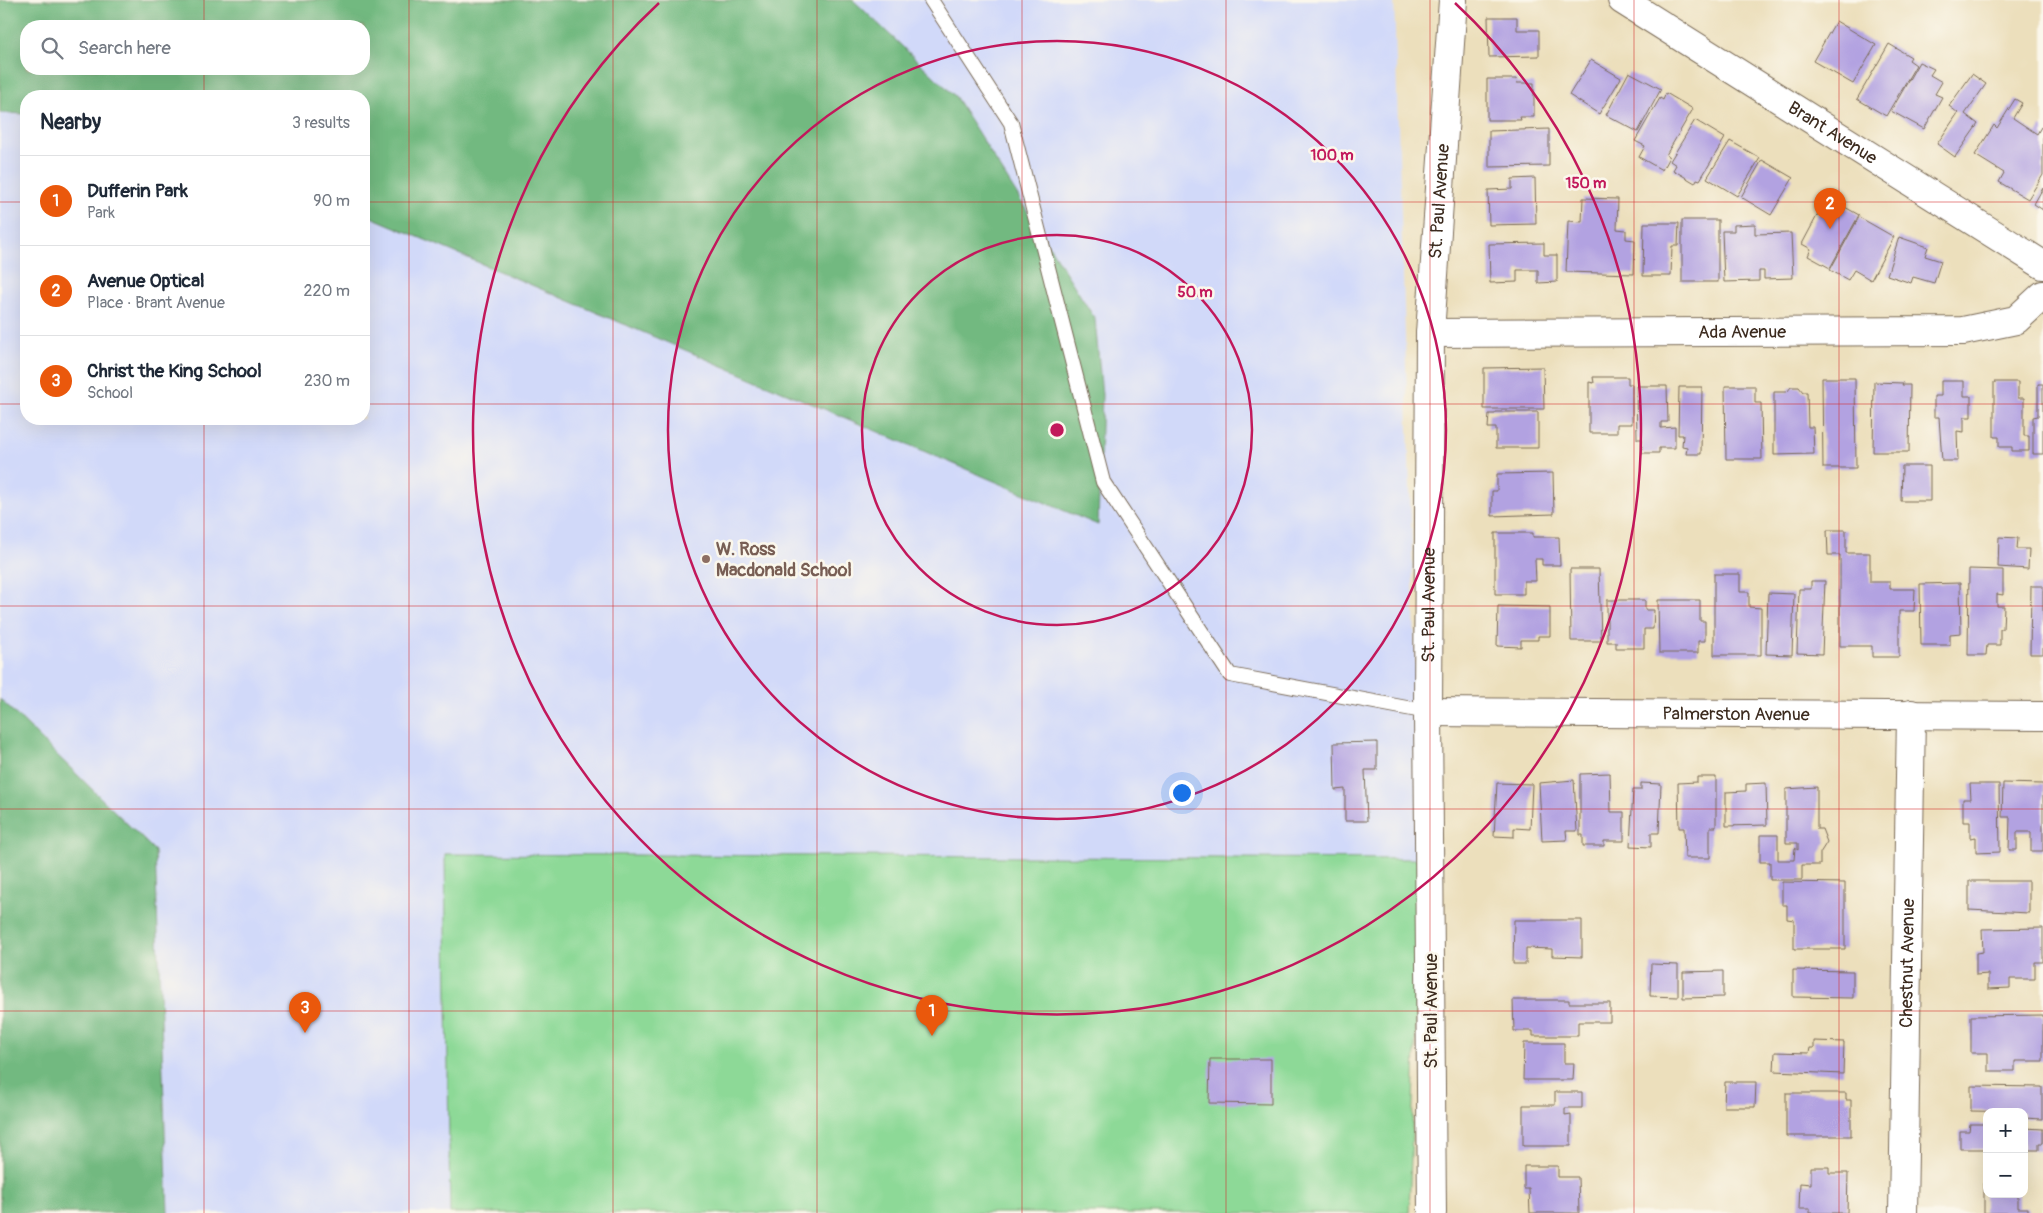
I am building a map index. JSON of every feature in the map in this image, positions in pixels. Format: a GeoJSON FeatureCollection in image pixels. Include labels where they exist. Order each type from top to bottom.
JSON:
{"type":"FeatureCollection","features":[{"type":"Feature","properties":{"kind":"street","name":"St. Paul Avenue"},"geometry":{"type":"LineString","coordinates":[[1432,1213],[1428,712],[1430,333],[1453,0]]}},
{"type":"Feature","properties":{"kind":"street","name":"Brant Avenue"},"geometry":{"type":"LineString","coordinates":[[1622,0],[2043,265]]}},
{"type":"Feature","properties":{"kind":"street","name":"Ada Avenue"},"geometry":{"type":"LineString","coordinates":[[1430,333],[1963,331],[2016,320],[2043,296]]}},
{"type":"Feature","properties":{"kind":"street","name":"Palmerston Avenue"},"geometry":{"type":"LineString","coordinates":[[1428,712],[2043,716]]}},
{"type":"Feature","properties":{"kind":"street","name":"Chestnut Avenue"},"geometry":{"type":"LineString","coordinates":[[1903,1213],[1911,714]]}},
{"type":"Feature","properties":{"kind":"lane"},"geometry":{"type":"LineString","coordinates":[[931,0],[1011,123],[1103,482],[1230,675],[1428,712]]}},
{"type":"Feature","properties":{"kind":"shaded area","name":"W. Ross Macdonald School"},"geometry":{"type":"Polygon","coordinates":[[[0,0],[1394,0],[1422,859],[446,854],[450,1213],[168,1213],[155,851],[0,699],[0,0]]]}},
{"type":"Feature","properties":{"kind":"green space"},"geometry":{"type":"Polygon","coordinates":[[[0,0],[853,0],[955,96],[1095,319],[1102,395],[1098,525],[370,217],[370,90],[20,90],[20,114],[0,113],[0,0]]]}},
{"type":"Feature","properties":{"kind":"green space"},"geometry":{"type":"Polygon","coordinates":[[[0,699],[155,851],[168,1213],[0,1213],[0,699]]]}},
{"type":"Feature","properties":{"kind":"green space"},"geometry":{"type":"Polygon","coordinates":[[[445,854],[1422,859],[1409,1213],[450,1213],[445,854]]]}},
{"type":"Feature","properties":{"kind":"building"},"geometry":{"type":"Polygon","coordinates":[[[1488,17],[1517,17],[1517,30],[1539,30],[1539,56],[1489,57],[1488,17]]]}},
{"type":"Feature","properties":{"kind":"building"},"geometry":{"type":"Polygon","coordinates":[[[1836,21],[1876,45],[1853,84],[1813,61],[1836,21]]]}},
{"type":"Feature","properties":{"kind":"building"},"geometry":{"type":"Polygon","coordinates":[[[1889,44],[1911,57],[1909,60],[1916,65],[1886,116],[1857,99],[1889,44]]]}},
{"type":"Feature","properties":{"kind":"building"},"geometry":{"type":"Polygon","coordinates":[[[1591,60],[1621,78],[1599,114],[1569,95],[1591,60]]]}},
{"type":"Feature","properties":{"kind":"building"},"geometry":{"type":"Polygon","coordinates":[[[1919,62],[1934,69],[1930,75],[1942,82],[1935,94],[1942,97],[1924,129],[1891,111],[1919,62]]]}},
{"type":"Feature","properties":{"kind":"building"},"geometry":{"type":"Polygon","coordinates":[[[1629,72],[1661,89],[1638,132],[1606,115],[1629,72]]]}},
{"type":"Feature","properties":{"kind":"building"},"geometry":{"type":"Polygon","coordinates":[[[1972,74],[1986,84],[1965,114],[1978,124],[1955,157],[1937,144],[1958,113],[1949,106],[1972,74]]]}},
{"type":"Feature","properties":{"kind":"building"},"geometry":{"type":"Polygon","coordinates":[[[1487,79],[1516,79],[1517,83],[1534,83],[1534,117],[1520,117],[1521,120],[1487,120],[1487,79]]]}},
{"type":"Feature","properties":{"kind":"building"},"geometry":{"type":"Polygon","coordinates":[[[1666,93],[1693,109],[1666,155],[1669,157],[1662,170],[1639,157],[1645,146],[1635,141],[1660,98],[1663,100],[1666,93]]]}},
{"type":"Feature","properties":{"kind":"building"},"geometry":{"type":"Polygon","coordinates":[[[2015,99],[2022,103],[2013,118],[2037,134],[2041,127],[2043,128],[2043,175],[2028,199],[1999,182],[2004,173],[1975,155],[1994,125],[1997,128],[2015,99]]]}},
{"type":"Feature","properties":{"kind":"building"},"geometry":{"type":"Polygon","coordinates":[[[1695,120],[1725,138],[1700,180],[1697,179],[1695,183],[1673,170],[1676,165],[1670,161],[1695,120]]]}},
{"type":"Feature","properties":{"kind":"building"},"geometry":{"type":"Polygon","coordinates":[[[1549,129],[1549,166],[1489,167],[1489,131],[1549,129]]]}},
{"type":"Feature","properties":{"kind":"building"},"geometry":{"type":"Polygon","coordinates":[[[1730,141],[1760,158],[1737,196],[1707,178],[1730,141]]]}},
{"type":"Feature","properties":{"kind":"building"},"geometry":{"type":"Polygon","coordinates":[[[1762,160],[1793,178],[1771,215],[1741,197],[1762,160]]]}},
{"type":"Feature","properties":{"kind":"building"},"geometry":{"type":"Polygon","coordinates":[[[1535,178],[1536,224],[1489,225],[1488,190],[1512,189],[1512,179],[1535,178]]]}},
{"type":"Feature","properties":{"kind":"building"},"geometry":{"type":"Polygon","coordinates":[[[2043,188],[2043,210],[2034,204],[2043,188]]]}},
{"type":"Feature","properties":{"kind":"building"},"geometry":{"type":"Polygon","coordinates":[[[1827,197],[1859,215],[1830,268],[1808,256],[1811,249],[1802,244],[1827,197]]]}},
{"type":"Feature","properties":{"kind":"building"},"geometry":{"type":"Polygon","coordinates":[[[1583,198],[1618,199],[1617,229],[1626,230],[1626,239],[1635,240],[1634,274],[1566,272],[1568,221],[1582,222],[1583,198]]]}},
{"type":"Feature","properties":{"kind":"building"},"geometry":{"type":"Polygon","coordinates":[[[1859,217],[1894,237],[1871,280],[1854,270],[1848,280],[1830,270],[1859,217]]]}},
{"type":"Feature","properties":{"kind":"building"},"geometry":{"type":"Polygon","coordinates":[[[1682,220],[1718,220],[1718,282],[1682,282],[1682,220]]]}},
{"type":"Feature","properties":{"kind":"building"},"geometry":{"type":"Polygon","coordinates":[[[1644,223],[1679,223],[1678,246],[1672,246],[1671,276],[1643,276],[1644,223]]]}},
{"type":"Feature","properties":{"kind":"building"},"geometry":{"type":"Polygon","coordinates":[[[1755,224],[1755,234],[1791,233],[1793,278],[1764,279],[1764,271],[1759,271],[1759,281],[1724,282],[1722,231],[1734,231],[1734,225],[1755,224]]]}},
{"type":"Feature","properties":{"kind":"building"},"geometry":{"type":"Polygon","coordinates":[[[1899,237],[1928,247],[1925,256],[1941,261],[1934,283],[1913,277],[1911,283],[1887,275],[1899,237]]]}},
{"type":"Feature","properties":{"kind":"building"},"geometry":{"type":"Polygon","coordinates":[[[1544,243],[1544,255],[1557,255],[1557,282],[1538,283],[1538,270],[1517,270],[1517,282],[1490,283],[1489,244],[1544,243]]]}},
{"type":"Feature","properties":{"kind":"building"},"geometry":{"type":"Polygon","coordinates":[[[1543,367],[1544,409],[1484,409],[1484,368],[1543,367]]]}},
{"type":"Feature","properties":{"kind":"building"},"geometry":{"type":"Polygon","coordinates":[[[1593,377],[1628,377],[1628,384],[1632,384],[1632,424],[1617,424],[1617,433],[1589,433],[1589,382],[1594,383],[1593,377]]]}},
{"type":"Feature","properties":{"kind":"building"},"geometry":{"type":"Polygon","coordinates":[[[1822,378],[1855,378],[1856,468],[1823,468],[1822,378]]]}},
{"type":"Feature","properties":{"kind":"building"},"geometry":{"type":"Polygon","coordinates":[[[1941,381],[1964,381],[1964,396],[1971,396],[1971,417],[1964,417],[1964,432],[1957,431],[1958,461],[1942,461],[1939,417],[1934,417],[1934,396],[1941,396],[1941,381]]]}},
{"type":"Feature","properties":{"kind":"building"},"geometry":{"type":"Polygon","coordinates":[[[1874,382],[1910,385],[1909,452],[1873,452],[1874,382]]]}},
{"type":"Feature","properties":{"kind":"building"},"geometry":{"type":"Polygon","coordinates":[[[1994,382],[2018,382],[2018,398],[2024,398],[2024,436],[2029,436],[2029,451],[2012,451],[2012,447],[1999,447],[1999,437],[1994,437],[1994,382]]]}},
{"type":"Feature","properties":{"kind":"building"},"geometry":{"type":"Polygon","coordinates":[[[2038,384],[2043,384],[2043,454],[2033,454],[2033,417],[2038,416],[2038,384]]]}},
{"type":"Feature","properties":{"kind":"building"},"geometry":{"type":"Polygon","coordinates":[[[1636,386],[1667,386],[1668,422],[1661,422],[1661,428],[1675,427],[1675,448],[1659,448],[1659,453],[1642,453],[1642,439],[1637,439],[1636,386]]]}},
{"type":"Feature","properties":{"kind":"building"},"geometry":{"type":"Polygon","coordinates":[[[1725,386],[1755,386],[1755,403],[1761,403],[1762,459],[1726,459],[1725,386]]]}},
{"type":"Feature","properties":{"kind":"building"},"geometry":{"type":"Polygon","coordinates":[[[1679,387],[1702,387],[1701,454],[1686,454],[1687,447],[1682,446],[1683,435],[1678,435],[1679,387]]]}},
{"type":"Feature","properties":{"kind":"building"},"geometry":{"type":"Polygon","coordinates":[[[1791,387],[1799,387],[1803,392],[1807,392],[1808,427],[1813,427],[1814,454],[1774,455],[1774,392],[1787,392],[1791,387]]]}},
{"type":"Feature","properties":{"kind":"building"},"geometry":{"type":"Polygon","coordinates":[[[1496,412],[1538,412],[1538,448],[1496,448],[1496,428],[1488,428],[1489,414],[1495,414],[1496,412]]]}},
{"type":"Feature","properties":{"kind":"building"},"geometry":{"type":"Polygon","coordinates":[[[1902,466],[1930,466],[1930,501],[1901,501],[1902,466]]]}},
{"type":"Feature","properties":{"kind":"building"},"geometry":{"type":"Polygon","coordinates":[[[1553,473],[1554,514],[1492,516],[1492,491],[1497,491],[1497,474],[1553,473]]]}},
{"type":"Feature","properties":{"kind":"building"},"geometry":{"type":"Polygon","coordinates":[[[1827,530],[1846,530],[1846,553],[1870,553],[1870,582],[1890,582],[1890,589],[1915,589],[1914,611],[1899,611],[1899,657],[1872,657],[1872,646],[1840,646],[1840,555],[1828,555],[1827,530]]]}},
{"type":"Feature","properties":{"kind":"building"},"geometry":{"type":"Polygon","coordinates":[[[1495,533],[1533,533],[1533,537],[1559,537],[1560,565],[1542,565],[1542,559],[1535,559],[1536,581],[1524,581],[1524,594],[1495,594],[1495,533]]]}},
{"type":"Feature","properties":{"kind":"building"},"geometry":{"type":"Polygon","coordinates":[[[1999,537],[2018,538],[2017,549],[2029,549],[2028,569],[1998,567],[1999,537]]]}},
{"type":"Feature","properties":{"kind":"building"},"geometry":{"type":"Polygon","coordinates":[[[1570,569],[1599,569],[1601,641],[1571,641],[1570,569]]]}},
{"type":"Feature","properties":{"kind":"building"},"geometry":{"type":"Polygon","coordinates":[[[1969,569],[2003,570],[2003,595],[1997,594],[1997,606],[2004,606],[2003,629],[2000,629],[2000,645],[1987,645],[1986,655],[1968,655],[1969,569]]]}},
{"type":"Feature","properties":{"kind":"building"},"geometry":{"type":"Polygon","coordinates":[[[1714,574],[1740,574],[1740,592],[1749,592],[1749,607],[1761,608],[1761,655],[1714,655],[1714,574]]]}},
{"type":"Feature","properties":{"kind":"building"},"geometry":{"type":"Polygon","coordinates":[[[1811,581],[1825,581],[1822,654],[1797,653],[1799,589],[1811,589],[1811,581]]]}},
{"type":"Feature","properties":{"kind":"building"},"geometry":{"type":"Polygon","coordinates":[[[1960,583],[1961,633],[1950,634],[1950,645],[1921,645],[1920,584],[1960,583]]]}},
{"type":"Feature","properties":{"kind":"building"},"geometry":{"type":"Polygon","coordinates":[[[2031,586],[2043,586],[2043,654],[2030,654],[2031,586]]]}},
{"type":"Feature","properties":{"kind":"building"},"geometry":{"type":"Polygon","coordinates":[[[1768,593],[1794,594],[1792,655],[1766,654],[1768,593]]]}},
{"type":"Feature","properties":{"kind":"building"},"geometry":{"type":"Polygon","coordinates":[[[1607,600],[1645,600],[1645,610],[1654,610],[1653,629],[1644,629],[1644,648],[1616,648],[1616,642],[1607,642],[1607,600]]]}},
{"type":"Feature","properties":{"kind":"building"},"geometry":{"type":"Polygon","coordinates":[[[1658,600],[1700,600],[1700,621],[1705,621],[1705,641],[1698,641],[1698,653],[1659,653],[1658,600]]]}},
{"type":"Feature","properties":{"kind":"building"},"geometry":{"type":"Polygon","coordinates":[[[1498,606],[1550,607],[1550,636],[1538,636],[1538,640],[1521,640],[1521,647],[1497,646],[1498,606]]]}},
{"type":"Feature","properties":{"kind":"building"},"geometry":{"type":"Polygon","coordinates":[[[1377,742],[1377,770],[1365,770],[1367,821],[1345,821],[1345,789],[1335,790],[1334,743],[1377,742]]]}},
{"type":"Feature","properties":{"kind":"building"},"geometry":{"type":"Polygon","coordinates":[[[1610,773],[1611,812],[1624,812],[1624,841],[1604,841],[1604,846],[1583,846],[1583,835],[1580,835],[1580,774],[1610,773]]]}},
{"type":"Feature","properties":{"kind":"building"},"geometry":{"type":"Polygon","coordinates":[[[1697,777],[1716,777],[1716,827],[1710,827],[1710,858],[1685,858],[1684,828],[1679,828],[1678,783],[1697,782],[1697,777]]]}},
{"type":"Feature","properties":{"kind":"building"},"geometry":{"type":"Polygon","coordinates":[[[1574,780],[1577,831],[1566,831],[1567,840],[1542,841],[1539,783],[1574,780]]]}},
{"type":"Feature","properties":{"kind":"building"},"geometry":{"type":"Polygon","coordinates":[[[1497,783],[1532,784],[1530,829],[1514,828],[1514,837],[1494,836],[1497,783]]]}},
{"type":"Feature","properties":{"kind":"building"},"geometry":{"type":"Polygon","coordinates":[[[1641,783],[1661,784],[1659,833],[1651,833],[1651,847],[1630,846],[1633,790],[1641,790],[1641,783]]]}},
{"type":"Feature","properties":{"kind":"building"},"geometry":{"type":"Polygon","coordinates":[[[1766,783],[1767,825],[1726,826],[1726,792],[1746,791],[1746,784],[1766,783]]]}},
{"type":"Feature","properties":{"kind":"building"},"geometry":{"type":"Polygon","coordinates":[[[2003,783],[2043,784],[2043,851],[2031,851],[2031,832],[2017,832],[2017,850],[2009,850],[2010,817],[2002,817],[2003,783]]]}},
{"type":"Feature","properties":{"kind":"building"},"geometry":{"type":"Polygon","coordinates":[[[1970,784],[1999,784],[2000,852],[1976,853],[1976,837],[1970,838],[1970,822],[1963,822],[1963,799],[1971,799],[1970,784]]]}},
{"type":"Feature","properties":{"kind":"building"},"geometry":{"type":"Polygon","coordinates":[[[1817,787],[1817,829],[1822,829],[1827,842],[1820,853],[1820,865],[1802,865],[1802,880],[1770,880],[1770,862],[1760,862],[1760,835],[1778,835],[1778,860],[1794,860],[1795,848],[1798,850],[1798,843],[1786,843],[1786,789],[1817,787]]]}},
{"type":"Feature","properties":{"kind":"building"},"geometry":{"type":"Polygon","coordinates":[[[1969,881],[2029,881],[2029,913],[1969,910],[1969,881]]]}},
{"type":"Feature","properties":{"kind":"building"},"geometry":{"type":"Polygon","coordinates":[[[1782,882],[1845,883],[1845,949],[1794,949],[1794,920],[1787,919],[1787,905],[1782,905],[1782,882]]]}},
{"type":"Feature","properties":{"kind":"building"},"geometry":{"type":"Polygon","coordinates":[[[1514,920],[1582,920],[1582,957],[1552,956],[1552,949],[1526,948],[1526,964],[1513,964],[1514,920]]]}},
{"type":"Feature","properties":{"kind":"building"},"geometry":{"type":"Polygon","coordinates":[[[2043,928],[2043,962],[2035,962],[2035,979],[2010,979],[2010,988],[1988,989],[1988,974],[1976,975],[1976,953],[1983,952],[1982,929],[2043,928]]]}},
{"type":"Feature","properties":{"kind":"building"},"geometry":{"type":"Polygon","coordinates":[[[1651,964],[1678,965],[1678,997],[1650,996],[1651,964]]]}},
{"type":"Feature","properties":{"kind":"building"},"geometry":{"type":"Polygon","coordinates":[[[1793,970],[1853,971],[1853,998],[1793,997],[1793,970]]]}},
{"type":"Feature","properties":{"kind":"building"},"geometry":{"type":"Polygon","coordinates":[[[1723,971],[1723,997],[1683,998],[1683,972],[1723,971]]]}},
{"type":"Feature","properties":{"kind":"building"},"geometry":{"type":"Polygon","coordinates":[[[1513,1000],[1569,1000],[1569,1003],[1610,1003],[1610,1022],[1578,1022],[1578,1036],[1533,1036],[1533,1031],[1514,1031],[1513,1000]]]}},
{"type":"Feature","properties":{"kind":"building"},"geometry":{"type":"Polygon","coordinates":[[[2043,1015],[2043,1061],[2015,1061],[2015,1071],[1988,1071],[1988,1053],[1971,1053],[1971,1016],[2043,1015]]]}},
{"type":"Feature","properties":{"kind":"building"},"geometry":{"type":"Polygon","coordinates":[[[1814,1041],[1844,1042],[1843,1074],[1774,1071],[1775,1052],[1809,1053],[1810,1048],[1814,1048],[1814,1041]]]}},
{"type":"Feature","properties":{"kind":"building"},"geometry":{"type":"Polygon","coordinates":[[[1524,1043],[1564,1043],[1564,1063],[1574,1063],[1573,1080],[1523,1080],[1524,1043]]]}},
{"type":"Feature","properties":{"kind":"building"},"geometry":{"type":"Polygon","coordinates":[[[1210,1059],[1271,1059],[1271,1104],[1209,1103],[1210,1059]]]}},
{"type":"Feature","properties":{"kind":"building"},"geometry":{"type":"Polygon","coordinates":[[[1725,1082],[1756,1082],[1755,1107],[1724,1107],[1725,1082]]]}},
{"type":"Feature","properties":{"kind":"building"},"geometry":{"type":"Polygon","coordinates":[[[1971,1086],[2042,1087],[2042,1119],[2028,1118],[2028,1108],[1983,1108],[1983,1111],[1971,1111],[1971,1086]]]}},
{"type":"Feature","properties":{"kind":"building"},"geometry":{"type":"Polygon","coordinates":[[[1555,1092],[1582,1092],[1582,1108],[1565,1108],[1565,1115],[1571,1114],[1571,1146],[1523,1146],[1523,1105],[1555,1105],[1555,1092]]]}},
{"type":"Feature","properties":{"kind":"building"},"geometry":{"type":"Polygon","coordinates":[[[1786,1093],[1846,1093],[1846,1100],[1851,1100],[1851,1136],[1786,1136],[1786,1093]]]}},
{"type":"Feature","properties":{"kind":"building"},"geometry":{"type":"Polygon","coordinates":[[[1970,1124],[1983,1124],[1983,1149],[1960,1149],[1960,1131],[1969,1131],[1970,1124]]]}},
{"type":"Feature","properties":{"kind":"building"},"geometry":{"type":"Polygon","coordinates":[[[2028,1128],[2043,1129],[2043,1143],[2039,1143],[2039,1150],[2028,1150],[2028,1128]]]}},
{"type":"Feature","properties":{"kind":"building"},"geometry":{"type":"Polygon","coordinates":[[[1524,1166],[1558,1166],[1558,1177],[1578,1177],[1579,1213],[1530,1213],[1529,1189],[1524,1189],[1524,1166]]]}},
{"type":"Feature","properties":{"kind":"building"},"geometry":{"type":"Polygon","coordinates":[[[1811,1167],[1829,1167],[1829,1173],[1848,1173],[1847,1213],[1810,1213],[1810,1209],[1799,1209],[1800,1183],[1811,1184],[1811,1167]]]}},
{"type":"Feature","properties":{"kind":"building"},"geometry":{"type":"Polygon","coordinates":[[[1984,1198],[2018,1198],[2018,1208],[2028,1208],[2028,1213],[1984,1213],[1984,1198]]]}},
{"type":"Feature","properties":{"kind":"place","name":"Avenue Optical"},"geometry":{"type":"Point","coordinates":[1830,229]}},
{"type":"Feature","properties":{"kind":"place","name":"W. Ross Macdonald School"},"geometry":{"type":"Point","coordinates":[706,559]}},
{"type":"Feature","properties":{"kind":"place","name":"Christ the King School"},"geometry":{"type":"Point","coordinates":[305,1033]}},
{"type":"Feature","properties":{"kind":"place","name":"Dufferin Park"},"geometry":{"type":"Point","coordinates":[932,1036]}}]}
